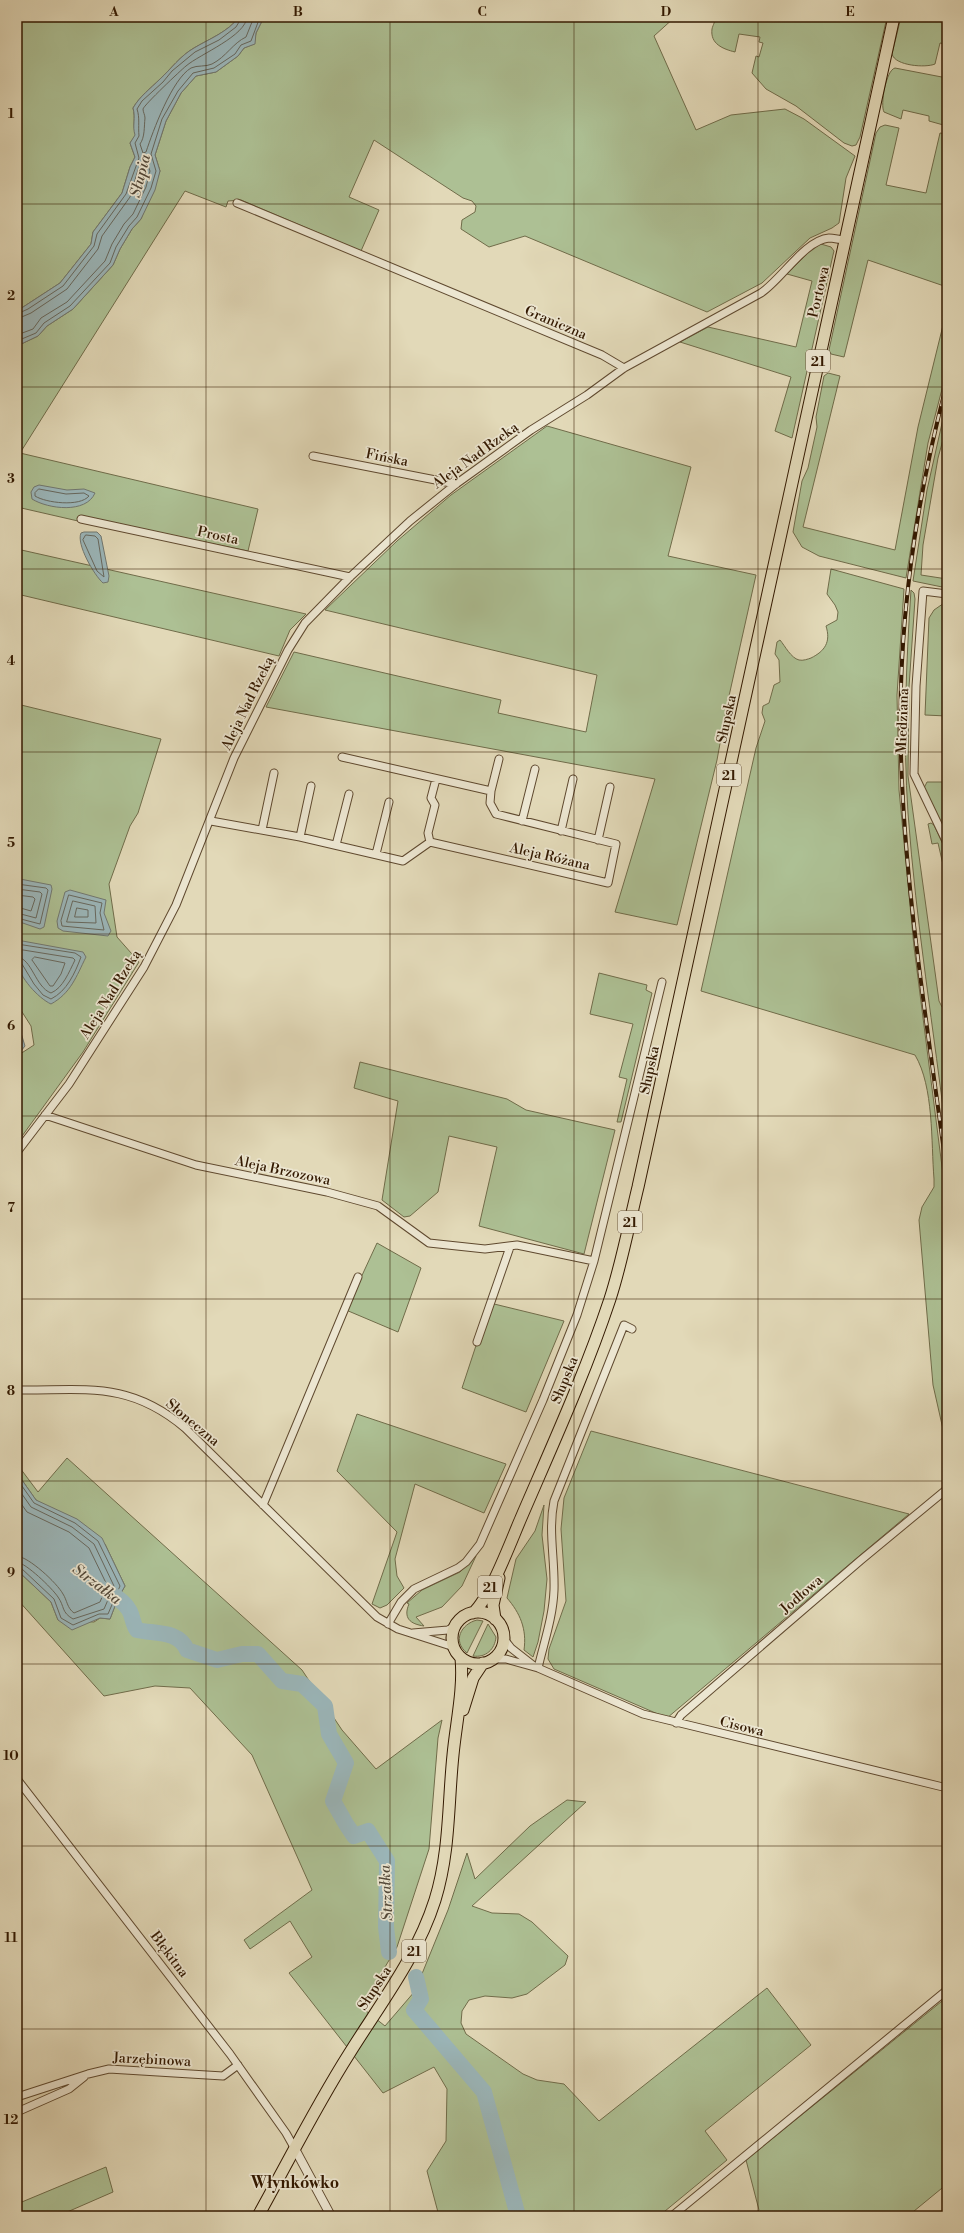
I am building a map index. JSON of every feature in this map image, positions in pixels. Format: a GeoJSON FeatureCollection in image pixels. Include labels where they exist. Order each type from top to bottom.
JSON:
{"type":"FeatureCollection","features":[{"type":"Feature","properties":{"kind":"main road","name":"Portowa"},"geometry":{"type":"LineString","coordinates":[[773,573],[894,17]]}},
{"type":"Feature","properties":{"kind":"main road","name":"Słupska"},"geometry":{"type":"LineString","coordinates":[[473,1613],[482,1602],[504,1558],[592,1351],[619,1267],[773,573]]}},
{"type":"Feature","properties":{"kind":"main road","name":"Słupska"},"geometry":{"type":"LineString","coordinates":[[495,1619],[494,1600],[504,1558]]}},
{"type":"Feature","properties":{"kind":"main road"},"geometry":{"type":"LineString","coordinates":[[473,1613],[487,1614],[495,1619]]}},
{"type":"Feature","properties":{"kind":"main road","name":"21"},"geometry":{"type":"LineString","coordinates":[[454,1627],[463,1617],[473,1613]]}},
{"type":"Feature","properties":{"kind":"main road","name":"21"},"geometry":{"type":"LineString","coordinates":[[488,1661],[501,1650],[504,1639],[502,1629],[495,1619]]}},
{"type":"Feature","properties":{"kind":"main road"},"geometry":{"type":"LineString","coordinates":[[454,1627],[452,1638],[454,1647]]}},
{"type":"Feature","properties":{"kind":"main road","name":"21"},"geometry":{"type":"LineString","coordinates":[[454,1647],[461,1658]]}},
{"type":"Feature","properties":{"kind":"main road","name":"Słupska"},"geometry":{"type":"LineString","coordinates":[[258,2216],[348,2054],[407,1964],[430,1914],[442,1873],[444,1857],[456,1731],[463,1676],[461,1658]]}},
{"type":"Feature","properties":{"kind":"main road"},"geometry":{"type":"LineString","coordinates":[[461,1658],[471,1663],[488,1661]]}},
{"type":"Feature","properties":{"kind":"main road","name":"Słupska"},"geometry":{"type":"LineString","coordinates":[[456,1731],[473,1678],[488,1661]]}},
{"type":"Feature","properties":{"kind":"street","name":"Graniczna"},"geometry":{"type":"LineString","coordinates":[[237,203],[602,355],[624,368]]}},
{"type":"Feature","properties":{"kind":"street"},"geometry":{"type":"LineString","coordinates":[[624,368],[767,289],[816,242],[829,238],[845,240]]}},
{"type":"Feature","properties":{"kind":"street","name":"Aleja Nad Rzeką"},"geometry":{"type":"LineString","coordinates":[[17,1152],[69,1084],[144,966],[176,905],[211,821],[234,758],[288,650],[305,623],[350,577],[410,521],[456,484],[531,430],[587,395],[624,368]]}},
{"type":"Feature","properties":{"kind":"street","name":"Fińska"},"geometry":{"type":"LineString","coordinates":[[313,456],[456,484]]}},
{"type":"Feature","properties":{"kind":"street","name":"Prosta"},"geometry":{"type":"LineString","coordinates":[[81,519],[350,577]]}},
{"type":"Feature","properties":{"kind":"street","name":"Miedziana"},"geometry":{"type":"LineString","coordinates":[[947,594],[923,591],[916,686],[914,774],[947,843]]}},
{"type":"Feature","properties":{"kind":"street"},"geometry":{"type":"LineString","coordinates":[[342,757],[491,791]]}},
{"type":"Feature","properties":{"kind":"street","name":"Aleja Różana"},"geometry":{"type":"LineString","coordinates":[[430,842],[608,883],[616,844],[496,814],[490,803],[491,791],[499,759]]}},
{"type":"Feature","properties":{"kind":"street","name":"Aleja Różana"},"geometry":{"type":"LineString","coordinates":[[522,821],[535,769]]}},
{"type":"Feature","properties":{"kind":"street"},"geometry":{"type":"LineString","coordinates":[[262,830],[274,773]]}},
{"type":"Feature","properties":{"kind":"street"},"geometry":{"type":"LineString","coordinates":[[211,821],[300,837],[403,861],[430,842],[428,833],[435,805],[431,798],[436,779]]}},
{"type":"Feature","properties":{"kind":"street","name":"Aleja Różana"},"geometry":{"type":"LineString","coordinates":[[561,831],[573,779]]}},
{"type":"Feature","properties":{"kind":"street"},"geometry":{"type":"LineString","coordinates":[[300,837],[311,786]]}},
{"type":"Feature","properties":{"kind":"street","name":"Aleja Różana"},"geometry":{"type":"LineString","coordinates":[[598,840],[610,787]]}},
{"type":"Feature","properties":{"kind":"street"},"geometry":{"type":"LineString","coordinates":[[336,845],[349,794]]}},
{"type":"Feature","properties":{"kind":"street"},"geometry":{"type":"LineString","coordinates":[[376,854],[389,802]]}},
{"type":"Feature","properties":{"kind":"street"},"geometry":{"type":"LineString","coordinates":[[388,1624],[401,1602],[414,1589],[458,1568],[473,1554],[485,1536],[571,1333],[594,1261],[662,982]]}},
{"type":"Feature","properties":{"kind":"street","name":"Aleja Brzozowa"},"geometry":{"type":"LineString","coordinates":[[45,1115],[196,1165],[327,1192],[378,1206],[429,1243],[485,1249],[527,1246],[594,1261]]}},
{"type":"Feature","properties":{"kind":"street"},"geometry":{"type":"LineString","coordinates":[[477,1342],[510,1247]]}},
{"type":"Feature","properties":{"kind":"street"},"geometry":{"type":"LineString","coordinates":[[263,1505],[358,1278]]}},
{"type":"Feature","properties":{"kind":"street"},"geometry":{"type":"LineString","coordinates":[[538,1668],[552,1615],[554,1598],[550,1529],[554,1501],[624,1325],[632,1329]]}},
{"type":"Feature","properties":{"kind":"street","name":"Słoneczna"},"geometry":{"type":"LineString","coordinates":[[17,1390],[95,1390],[114,1392],[146,1402],[166,1413],[185,1428],[364,1607],[388,1624],[409,1633],[454,1647]]}},
{"type":"Feature","properties":{"kind":"street","name":"Jodłowa"},"geometry":{"type":"LineString","coordinates":[[676,1723],[681,1715],[705,1694],[947,1489]]}},
{"type":"Feature","properties":{"kind":"street","name":"Słoneczna"},"geometry":{"type":"LineString","coordinates":[[409,1633],[442,1631],[454,1627]]}},
{"type":"Feature","properties":{"kind":"street","name":"Cisowa"},"geometry":{"type":"LineString","coordinates":[[504,1639],[511,1648],[538,1668]]}},
{"type":"Feature","properties":{"kind":"street","name":"Cisowa"},"geometry":{"type":"LineString","coordinates":[[488,1661],[506,1659],[538,1668],[621,1706],[676,1723],[947,1788]]}},
{"type":"Feature","properties":{"kind":"street","name":"Błękitna"},"geometry":{"type":"LineString","coordinates":[[17,1779],[117,1906],[238,2065],[286,2133],[295,2149]]}},
{"type":"Feature","properties":{"kind":"street"},"geometry":{"type":"LineString","coordinates":[[672,2216],[947,1990]]}},
{"type":"Feature","properties":{"kind":"street","name":"Jarzębinowa"},"geometry":{"type":"LineString","coordinates":[[17,2098],[88,2074],[109,2069],[223,2076],[238,2065]]}},
{"type":"Feature","properties":{"kind":"street"},"geometry":{"type":"LineString","coordinates":[[17,2112],[69,2089],[88,2074]]}},
{"type":"Feature","properties":{"kind":"street"},"geometry":{"type":"LineString","coordinates":[[295,2149],[331,2216]]}},
{"type":"Feature","properties":{"kind":"green space"},"geometry":{"type":"Polygon","coordinates":[[[17,17],[239,17],[224,31],[184,55],[139,100],[133,108],[134,128],[136,135],[130,143],[135,157],[130,167],[122,193],[93,232],[91,244],[60,283],[17,311],[17,17]]]}},
{"type":"Feature","properties":{"kind":"green space"},"geometry":{"type":"Polygon","coordinates":[[[264,17],[675,17],[654,36],[696,130],[731,115],[785,109],[804,119],[855,156],[846,178],[839,223],[832,228],[810,238],[762,283],[707,312],[525,236],[489,247],[461,229],[462,220],[475,212],[476,206],[472,201],[463,198],[374,140],[349,197],[379,210],[361,251],[241,200],[228,201],[226,207],[185,191],[20,453],[258,509],[248,551],[79,516],[78,521],[17,507],[17,346],[38,336],[47,326],[73,309],[113,265],[120,249],[132,229],[141,219],[160,171],[155,155],[166,121],[181,93],[196,76],[216,72],[238,56],[244,48],[254,44],[256,33],[264,17]]]}},
{"type":"Feature","properties":{"kind":"green space"},"geometry":{"type":"Polygon","coordinates":[[[714,17],[887,17],[860,137],[856,145],[852,146],[844,143],[796,106],[766,89],[752,73],[756,56],[759,57],[763,43],[759,42],[760,37],[739,34],[735,52],[726,49],[718,45],[713,38],[712,29],[715,22],[714,17]]]}},
{"type":"Feature","properties":{"kind":"green space"},"geometry":{"type":"Polygon","coordinates":[[[901,17],[947,17],[947,48],[944,47],[945,44],[940,43],[935,64],[925,66],[911,65],[894,58],[892,54],[901,17]]]}},
{"type":"Feature","properties":{"kind":"green space"},"geometry":{"type":"Polygon","coordinates":[[[895,68],[947,78],[947,126],[929,121],[929,116],[903,110],[901,119],[884,112],[883,96],[885,88],[889,75],[895,68]]]}},
{"type":"Feature","properties":{"kind":"green space"},"geometry":{"type":"Polygon","coordinates":[[[885,125],[899,128],[886,185],[926,193],[940,133],[946,134],[947,128],[947,287],[868,260],[844,357],[831,354],[829,350],[876,133],[880,127],[885,125]]]}},
{"type":"Feature","properties":{"kind":"green space"},"geometry":{"type":"Polygon","coordinates":[[[821,244],[831,247],[834,251],[792,438],[775,431],[791,377],[680,342],[708,327],[796,347],[812,281],[787,274],[813,248],[821,244]]]}},
{"type":"Feature","properties":{"kind":"green space"},"geometry":{"type":"Polygon","coordinates":[[[947,309],[947,370],[928,443],[906,578],[819,556],[802,547],[793,532],[802,481],[808,468],[817,427],[816,417],[824,376],[828,373],[840,376],[803,527],[895,550],[918,427],[947,309]]]}},
{"type":"Feature","properties":{"kind":"green space"},"geometry":{"type":"Polygon","coordinates":[[[947,401],[947,425],[938,458],[923,545],[921,575],[947,579],[947,588],[913,581],[927,490],[947,401]]]}},
{"type":"Feature","properties":{"kind":"green space"},"geometry":{"type":"Polygon","coordinates":[[[547,426],[691,467],[668,556],[756,575],[727,705],[717,760],[677,925],[615,912],[655,779],[266,707],[294,652],[501,700],[498,713],[586,732],[597,675],[325,610],[397,541],[451,495],[547,426]]]}},
{"type":"Feature","properties":{"kind":"green space"},"geometry":{"type":"Polygon","coordinates":[[[17,549],[306,614],[290,630],[279,656],[17,594],[17,549]]]}},
{"type":"Feature","properties":{"kind":"green space"},"geometry":{"type":"Polygon","coordinates":[[[831,569],[904,589],[897,695],[899,790],[914,947],[947,1206],[947,1447],[933,1385],[919,1220],[922,1207],[934,1187],[929,1099],[926,1083],[915,1055],[701,991],[756,748],[765,721],[762,713],[763,706],[769,703],[774,685],[780,682],[779,660],[775,654],[777,642],[780,640],[796,659],[801,660],[811,658],[816,655],[826,645],[828,637],[826,626],[837,620],[838,612],[827,594],[831,569]]]}},
{"type":"Feature","properties":{"kind":"green space"},"geometry":{"type":"Polygon","coordinates":[[[911,590],[914,593],[915,599],[909,687],[908,776],[939,1001],[942,1007],[947,1005],[947,1140],[920,936],[911,854],[906,785],[906,702],[911,590]]]}},
{"type":"Feature","properties":{"kind":"green space"},"geometry":{"type":"Polygon","coordinates":[[[947,601],[947,716],[925,715],[929,618],[934,610],[947,601]]]}},
{"type":"Feature","properties":{"kind":"green space"},"geometry":{"type":"Polygon","coordinates":[[[17,704],[161,739],[138,813],[130,826],[109,884],[117,937],[139,962],[83,1052],[17,1143],[17,1056],[34,1045],[31,1026],[17,1004],[17,704]]]}},
{"type":"Feature","properties":{"kind":"green space"},"geometry":{"type":"Polygon","coordinates":[[[927,782],[947,782],[947,835],[924,788],[927,782]]]}},
{"type":"Feature","properties":{"kind":"green space"},"geometry":{"type":"Polygon","coordinates":[[[931,823],[934,825],[947,853],[947,872],[944,869],[938,843],[932,844],[928,824],[931,823]]]}},
{"type":"Feature","properties":{"kind":"green space"},"geometry":{"type":"Polygon","coordinates":[[[599,973],[647,985],[646,990],[652,993],[621,1122],[617,1122],[627,1079],[619,1077],[633,1024],[590,1014],[599,973]]]}},
{"type":"Feature","properties":{"kind":"green space"},"geometry":{"type":"Polygon","coordinates":[[[360,1062],[507,1099],[526,1110],[615,1130],[584,1254],[479,1226],[497,1147],[449,1136],[438,1192],[410,1216],[404,1217],[382,1200],[398,1101],[354,1088],[360,1062]]]}},
{"type":"Feature","properties":{"kind":"green space"},"geometry":{"type":"Polygon","coordinates":[[[377,1243],[421,1268],[398,1332],[346,1310],[377,1243]]]}},
{"type":"Feature","properties":{"kind":"green space"},"geometry":{"type":"Polygon","coordinates":[[[490,1303],[564,1321],[526,1412],[462,1388],[490,1303]]]}},
{"type":"Feature","properties":{"kind":"green space"},"geometry":{"type":"Polygon","coordinates":[[[357,1414],[506,1464],[484,1513],[415,1484],[395,1559],[397,1576],[404,1588],[387,1605],[380,1608],[372,1604],[397,1532],[337,1471],[357,1414]]]}},
{"type":"Feature","properties":{"kind":"green space"},"geometry":{"type":"Polygon","coordinates":[[[591,1431],[909,1514],[667,1718],[554,1669],[548,1659],[549,1649],[566,1601],[561,1529],[564,1498],[591,1431]]]}},
{"type":"Feature","properties":{"kind":"green space"},"geometry":{"type":"Polygon","coordinates":[[[67,1458],[302,1670],[342,1730],[376,1769],[442,1720],[438,1738],[429,1849],[397,1947],[361,2007],[385,2026],[415,1991],[448,1910],[467,1853],[475,1879],[530,1826],[567,1800],[586,1802],[472,1906],[492,1913],[519,1914],[532,1922],[568,1956],[565,1965],[527,1994],[512,1998],[485,1996],[469,2000],[462,2011],[461,2023],[466,2034],[523,2074],[537,2080],[564,2084],[599,2121],[767,1988],[811,2045],[705,2131],[727,2160],[659,2216],[439,2216],[427,2171],[446,2141],[447,2089],[434,2067],[383,2093],[289,1973],[312,1957],[290,1921],[250,1949],[244,1940],[312,1890],[252,1755],[190,1688],[155,1686],[104,1696],[17,1599],[17,1570],[51,1602],[58,1620],[94,1622],[100,1618],[110,1619],[118,1598],[125,1586],[105,1544],[36,1500],[17,1473],[17,1464],[38,1492],[67,1458]]]}},
{"type":"Feature","properties":{"kind":"green space"},"geometry":{"type":"Polygon","coordinates":[[[544,1505],[542,1535],[547,1579],[544,1611],[538,1642],[533,1657],[524,1650],[525,1642],[522,1622],[516,1610],[507,1598],[516,1559],[535,1531],[544,1505]]]}},
{"type":"Feature","properties":{"kind":"green space"},"geometry":{"type":"Polygon","coordinates":[[[476,1556],[462,1586],[442,1607],[416,1617],[424,1626],[415,1624],[409,1620],[407,1617],[407,1609],[409,1604],[407,1603],[422,1590],[460,1572],[476,1556]]]}},
{"type":"Feature","properties":{"kind":"green space"},"geometry":{"type":"Polygon","coordinates":[[[477,1620],[483,1621],[467,1653],[462,1648],[460,1643],[460,1634],[467,1625],[477,1620]]]}},
{"type":"Feature","properties":{"kind":"green space"},"geometry":{"type":"Polygon","coordinates":[[[488,1624],[496,1637],[494,1645],[486,1654],[482,1656],[473,1656],[488,1624]]]}},
{"type":"Feature","properties":{"kind":"green space"},"geometry":{"type":"Polygon","coordinates":[[[947,1997],[947,2184],[908,2216],[752,2216],[759,2210],[746,2160],[947,1997]]]}},
{"type":"Feature","properties":{"kind":"green space"},"geometry":{"type":"Polygon","coordinates":[[[106,2167],[113,2192],[58,2216],[17,2216],[17,2204],[106,2167]]]}},
{"type":"Feature","properties":{"kind":"water","name":"Słupia"},"geometry":{"type":"Polygon","coordinates":[[[239,17],[264,17],[256,33],[255,44],[244,48],[238,56],[216,72],[196,76],[181,93],[166,121],[155,155],[160,171],[155,190],[141,219],[132,229],[120,249],[113,265],[73,309],[47,326],[38,336],[17,346],[17,311],[60,283],[91,244],[93,232],[122,193],[130,167],[135,157],[130,143],[135,135],[133,108],[145,93],[184,55],[224,31],[239,17]]]}},
{"type":"Feature","properties":{"kind":"water"},"geometry":{"type":"Polygon","coordinates":[[[39,485],[67,490],[84,489],[95,493],[90,500],[84,504],[66,508],[57,507],[32,499],[31,492],[34,487],[39,485]]]}},
{"type":"Feature","properties":{"kind":"water"},"geometry":{"type":"Polygon","coordinates":[[[97,532],[101,536],[109,576],[108,582],[103,583],[99,579],[83,552],[80,538],[81,533],[97,532]]]}},
{"type":"Feature","properties":{"kind":"water"},"geometry":{"type":"Polygon","coordinates":[[[20,879],[51,885],[52,889],[44,927],[40,929],[17,921],[17,880],[20,879]]]}},
{"type":"Feature","properties":{"kind":"water"},"geometry":{"type":"Polygon","coordinates":[[[70,890],[106,900],[104,913],[111,931],[108,936],[63,931],[58,928],[57,921],[65,892],[70,890]]]}},
{"type":"Feature","properties":{"kind":"water"},"geometry":{"type":"Polygon","coordinates":[[[17,940],[83,952],[86,957],[76,978],[64,995],[58,1000],[51,1004],[46,1001],[35,992],[25,980],[21,974],[17,962],[17,940]]]}},
{"type":"Feature","properties":{"kind":"water"},"geometry":{"type":"Polygon","coordinates":[[[17,1020],[25,1046],[17,1056],[17,1020]]]}},
{"type":"Feature","properties":{"kind":"water"},"geometry":{"type":"Polygon","coordinates":[[[17,1473],[36,1500],[77,1519],[102,1538],[125,1586],[118,1598],[110,1619],[100,1618],[72,1630],[58,1620],[51,1602],[17,1570],[17,1473]]]}},
{"type":"Feature","properties":{"kind":"waterway","name":"Strzałka"},"geometry":{"type":"LineString","coordinates":[[99,1587],[116,1597],[126,1606],[137,1630],[172,1636],[178,1639],[187,1650],[217,1660],[242,1654],[258,1654],[282,1681],[302,1684],[325,1706],[329,1734],[346,1763],[333,1801],[354,1836],[368,1831],[387,1861],[386,1927],[389,1952]]}},
{"type":"Feature","properties":{"kind":"waterway","name":"Strzałka"},"geometry":{"type":"LineString","coordinates":[[416,1977],[421,1999],[414,2010],[484,2092],[518,2216]]}},
{"type":"Feature","properties":{"kind":"railway"},"geometry":{"type":"LineString","coordinates":[[947,383],[926,475],[910,568],[905,614],[901,708],[903,807],[907,860],[919,965],[947,1174]]}},
{"type":"Feature","properties":{"kind":"district","name":"Włynkówko"},"geometry":{"type":"Point","coordinates":[295,2182]}}]}
